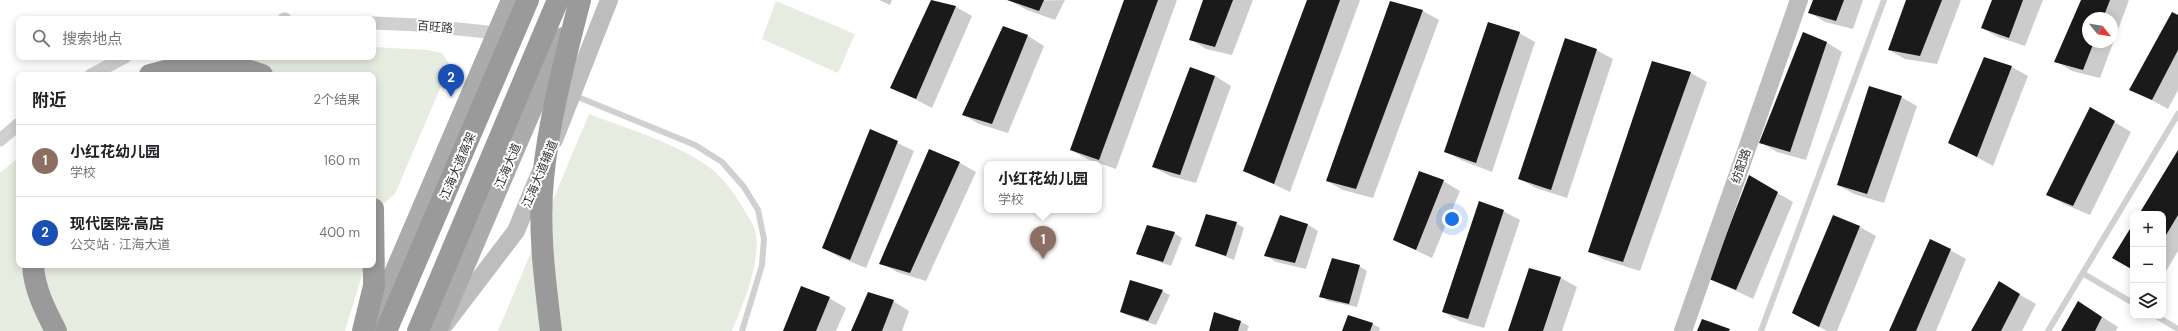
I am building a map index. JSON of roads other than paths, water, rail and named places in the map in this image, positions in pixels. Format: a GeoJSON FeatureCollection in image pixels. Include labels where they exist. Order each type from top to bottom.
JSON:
{"type":"FeatureCollection","features":[{"type":"Feature","properties":{"kind":"highway","name":"江海大道高架"},"geometry":{"type":"LineString","coordinates":[[386,331],[528,0]]}},
{"type":"Feature","properties":{"kind":"highway"},"geometry":{"type":"LineString","coordinates":[[418,331],[558,0]]}},
{"type":"Feature","properties":{"kind":"highway"},"geometry":{"type":"LineString","coordinates":[[551,331],[542,251],[543,180],[557,89],[579,0]]}},
{"type":"Feature","properties":{"kind":"highway"},"geometry":{"type":"LineString","coordinates":[[159,72],[172,68],[208,65],[254,72]]}},
{"type":"Feature","properties":{"kind":"highway"},"geometry":{"type":"LineString","coordinates":[[32,268],[34,278],[47,313],[56,331]]}},
{"type":"Feature","properties":{"kind":"highway"},"geometry":{"type":"LineString","coordinates":[[363,331],[374,286],[374,268]]}},
{"type":"Feature","properties":{"kind":"main road"},"geometry":{"type":"LineString","coordinates":[[370,331],[510,0]]}},
{"type":"Feature","properties":{"kind":"main road","name":"江海大道"},"geometry":{"type":"LineString","coordinates":[[438,331],[579,0]]}},
{"type":"Feature","properties":{"kind":"street","name":"江海大道辅道"},"geometry":{"type":"LineString","coordinates":[[438,331],[516,231],[573,94],[609,0]]}},
{"type":"Feature","properties":{"kind":"street","name":"纺配路"},"geometry":{"type":"LineString","coordinates":[[1683,331],[1799,0]]}},
{"type":"Feature","properties":{"kind":"street","name":"百旺路"},"geometry":{"type":"LineString","coordinates":[[376,23],[419,25],[497,33]]}},
{"type":"Feature","properties":{"kind":"street"},"geometry":{"type":"LineString","coordinates":[[97,72],[119,60]]}},
{"type":"Feature","properties":{"kind":"street"},"geometry":{"type":"LineString","coordinates":[[0,140],[16,127]]}},
{"type":"Feature","properties":{"kind":"lane"},"geometry":{"type":"LineString","coordinates":[[1761,331],[1884,0]]}},
{"type":"Feature","properties":{"kind":"lane"},"geometry":{"type":"LineString","coordinates":[[573,94],[695,145],[722,162],[744,187],[758,210],[764,239],[762,265],[742,331]]}},
{"type":"Feature","properties":{"kind":"lane"},"geometry":{"type":"LineString","coordinates":[[2048,331],[2084,274],[2178,114]]}},
{"type":"Feature","properties":{"kind":"lane"},"geometry":{"type":"LineString","coordinates":[[2084,274],[2130,300]]}},
{"type":"Feature","properties":{"kind":"lane"},"geometry":{"type":"LineString","coordinates":[[2161,319],[2178,329]]}},
{"type":"Feature","properties":{"kind":"place","name":"现代医院·高店"},"geometry":{"type":"Point","coordinates":[451,97]}},
{"type":"Feature","properties":{"kind":"place","name":"小红花幼儿园"},"geometry":{"type":"Point","coordinates":[1043,259]}}]}
